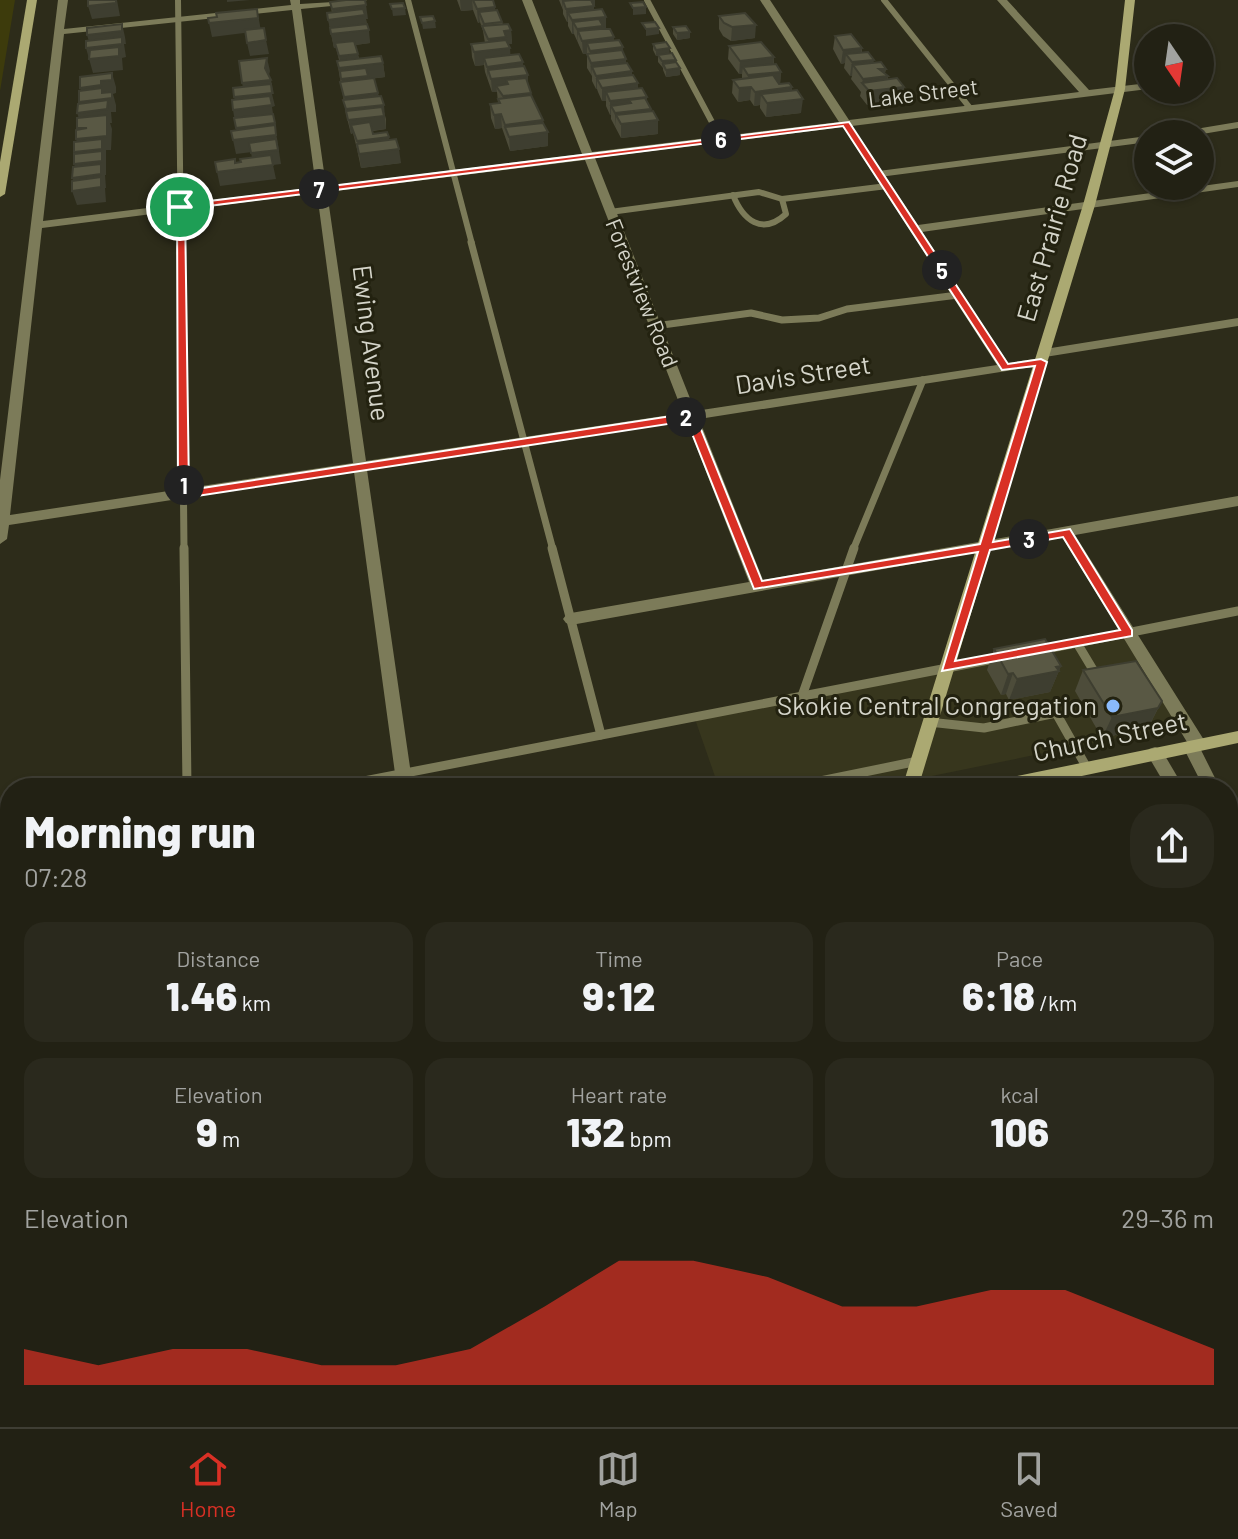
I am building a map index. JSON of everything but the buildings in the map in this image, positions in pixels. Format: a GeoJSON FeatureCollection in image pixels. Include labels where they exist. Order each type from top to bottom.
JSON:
{"type":"FeatureCollection","features":[{"type":"Feature","properties":{"kind":"street"},"geometry":{"type":"LineString","coordinates":[[0,194],[32,0]]}},
{"type":"Feature","properties":{"kind":"street"},"geometry":{"type":"LineString","coordinates":[[0,539],[63,0]]}},
{"type":"Feature","properties":{"kind":"street"},"geometry":{"type":"LineString","coordinates":[[59,32],[296,4],[362,0]]}},
{"type":"Feature","properties":{"kind":"street","name":"Forestview Road"},"geometry":{"type":"LineString","coordinates":[[527,0],[758,586]]}},
{"type":"Feature","properties":{"kind":"street"},"geometry":{"type":"LineString","coordinates":[[765,0],[1005,368]]}},
{"type":"Feature","properties":{"kind":"street"},"geometry":{"type":"LineString","coordinates":[[1002,0],[1086,93]]}},
{"type":"Feature","properties":{"kind":"street","name":"East Prairie Road"},"geometry":{"type":"LineString","coordinates":[[913,778],[1089,205],[1120,89],[1127,2]]}},
{"type":"Feature","properties":{"kind":"street","name":"Ewing Avenue"},"geometry":{"type":"LineString","coordinates":[[296,4],[404,778]]}},
{"type":"Feature","properties":{"kind":"street","name":"Lake Street"},"geometry":{"type":"LineString","coordinates":[[37,225],[1134,88]]}},
{"type":"Feature","properties":{"kind":"street"},"geometry":{"type":"LineString","coordinates":[[916,229],[1238,184]]}},
{"type":"Feature","properties":{"kind":"street","name":"Davis Street"},"geometry":{"type":"LineString","coordinates":[[2,521],[1005,368],[1043,357],[1238,322]]}},
{"type":"Feature","properties":{"kind":"street"},"geometry":{"type":"LineString","coordinates":[[571,619],[1238,501]]}},
{"type":"Feature","properties":{"kind":"street"},"geometry":{"type":"LineString","coordinates":[[1066,532],[1194,746],[1208,778]]}},
{"type":"Feature","properties":{"kind":"street","name":"Church Street"},"geometry":{"type":"LineString","coordinates":[[1040,778],[1238,737]]}},
{"type":"Feature","properties":{"kind":"street"},"geometry":{"type":"LineString","coordinates":[[1155,754],[1170,778]]}},
{"type":"Feature","properties":{"kind":"lane"},"geometry":{"type":"LineString","coordinates":[[178,0],[187,778]]}},
{"type":"Feature","properties":{"kind":"lane"},"geometry":{"type":"LineString","coordinates":[[408,0],[601,735]]}},
{"type":"Feature","properties":{"kind":"lane"},"geometry":{"type":"LineString","coordinates":[[647,0],[721,139]]}},
{"type":"Feature","properties":{"kind":"lane"},"geometry":{"type":"LineString","coordinates":[[884,0],[970,108]]}},
{"type":"Feature","properties":{"kind":"lane"},"geometry":{"type":"LineString","coordinates":[[1214,129],[1238,125]]}},
{"type":"Feature","properties":{"kind":"lane"},"geometry":{"type":"LineString","coordinates":[[879,174],[1134,141]]}},
{"type":"Feature","properties":{"kind":"lane"},"geometry":{"type":"LineString","coordinates":[[610,212],[759,192],[782,199],[887,186]]}},
{"type":"Feature","properties":{"kind":"lane"},"geometry":{"type":"LineString","coordinates":[[733,195],[745,219],[767,224],[786,214],[782,199]]}},
{"type":"Feature","properties":{"kind":"lane"},"geometry":{"type":"LineString","coordinates":[[655,326],[751,313],[782,320],[819,318],[847,309],[958,295]]}},
{"type":"Feature","properties":{"kind":"lane"},"geometry":{"type":"LineString","coordinates":[[802,696],[845,571],[923,380]]}},
{"type":"Feature","properties":{"kind":"lane"},"geometry":{"type":"LineString","coordinates":[[1033,651],[1238,611]]}},
{"type":"Feature","properties":{"kind":"lane"},"geometry":{"type":"LineString","coordinates":[[1077,643],[1098,678]]}},
{"type":"Feature","properties":{"kind":"lane"},"geometry":{"type":"LineString","coordinates":[[417,778],[601,735],[1004,657]]}},
{"type":"Feature","properties":{"kind":"lane"},"geometry":{"type":"LineString","coordinates":[[929,722],[984,728],[1056,713],[1087,768]]}},
{"type":"Feature","properties":{"kind":"lane"},"geometry":{"type":"LineString","coordinates":[[835,778],[918,761]]}},
{"type":"Feature","properties":{"kind":"shaded area"},"geometry":{"type":"Polygon","coordinates":[[[0,0],[15,0],[0,91],[0,0]]]}},
{"type":"Feature","properties":{"kind":"shaded area"},"geometry":{"type":"Polygon","coordinates":[[[1126,635],[1182,725],[922,778],[716,778],[695,719],[1126,635]]]}},
{"type":"Feature","properties":{"kind":"place","name":"Skokie Central Congregation"},"geometry":{"type":"Point","coordinates":[1113,706]}},
{"type":"Feature","properties":{"kind":"route"},"geometry":{"type":"LineString","coordinates":[[180,207],[184,494],[691,417],[758,586],[985,547],[1066,532],[1128,633],[946,668],[985,547],[1041,362],[1005,368],[846,123],[180,207]]}}]}
